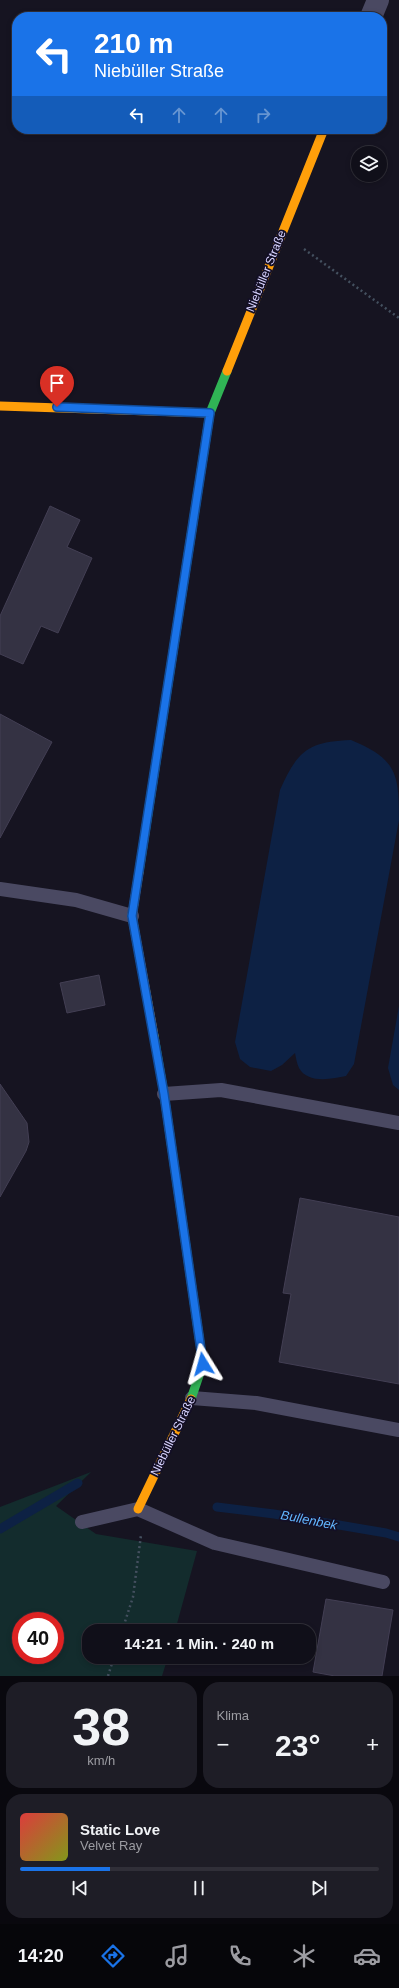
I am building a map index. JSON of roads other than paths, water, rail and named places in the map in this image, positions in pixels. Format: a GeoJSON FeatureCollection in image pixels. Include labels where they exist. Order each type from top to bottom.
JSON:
{"type":"FeatureCollection","features":[{"type":"Feature","properties":{"kind":"street"},"geometry":{"type":"LineString","coordinates":[[373,12],[378,0]]}},
{"type":"Feature","properties":{"kind":"street","name":"Niebüller Straße"},"geometry":{"type":"LineString","coordinates":[[138,1509],[192,1398],[203,1364],[164,1094],[132,916],[210,413],[322,134]]}},
{"type":"Feature","properties":{"kind":"street"},"geometry":{"type":"LineString","coordinates":[[0,406],[210,413]]}},
{"type":"Feature","properties":{"kind":"lane"},"geometry":{"type":"LineString","coordinates":[[0,889],[76,900],[132,916]]}},
{"type":"Feature","properties":{"kind":"lane"},"geometry":{"type":"LineString","coordinates":[[164,1094],[221,1090],[399,1123]]}},
{"type":"Feature","properties":{"kind":"lane"},"geometry":{"type":"LineString","coordinates":[[192,1398],[256,1402],[399,1430]]}},
{"type":"Feature","properties":{"kind":"lane"},"geometry":{"type":"LineString","coordinates":[[82,1522],[138,1509],[215,1543],[383,1582]]}},
{"type":"Feature","properties":{"kind":"water"},"geometry":{"type":"Polygon","coordinates":[[[351,740],[378,754],[392,770],[396,779],[399,804],[399,820],[354,1064],[346,1076],[327,1079],[314,1078],[303,1073],[298,1066],[295,1053],[282,1065],[271,1071],[250,1067],[240,1059],[235,1042],[280,790],[286,776],[299,757],[306,751],[314,746],[324,743],[351,740]]]}},
{"type":"Feature","properties":{"kind":"water"},"geometry":{"type":"Polygon","coordinates":[[[399,1006],[399,1090],[393,1085],[388,1068],[399,1006]]]}},
{"type":"Feature","properties":{"kind":"waterway","name":"Bullenbek"},"geometry":{"type":"LineString","coordinates":[[0,1529],[78,1483]]}},
{"type":"Feature","properties":{"kind":"waterway","name":"Bullenbek"},"geometry":{"type":"LineString","coordinates":[[217,1507],[274,1514],[386,1533],[399,1537]]}}]}
